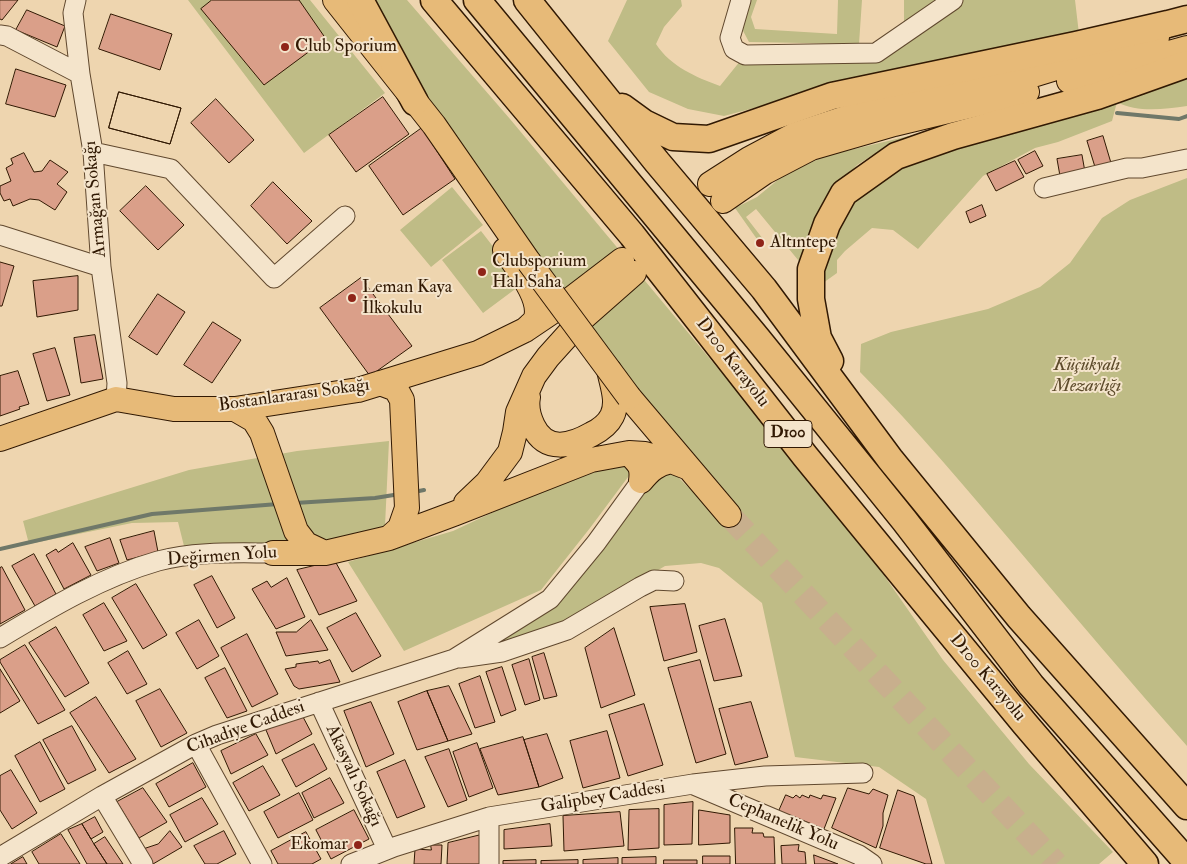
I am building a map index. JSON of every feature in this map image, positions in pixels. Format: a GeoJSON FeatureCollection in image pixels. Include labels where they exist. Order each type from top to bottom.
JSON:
{"type":"FeatureCollection","features":[{"type":"Feature","properties":{"kind":"highway"},"geometry":{"type":"LineString","coordinates":[[360,0],[415,102]]}},
{"type":"Feature","properties":{"kind":"highway","name":"D100 Karayolu"},"geometry":{"type":"LineString","coordinates":[[434,0],[632,235],[805,456],[1024,724],[1145,864]]}},
{"type":"Feature","properties":{"kind":"highway","name":"D100 Karayolu"},"geometry":{"type":"LineString","coordinates":[[477,0],[757,338],[904,520],[1031,685],[1187,862]]}},
{"type":"Feature","properties":{"kind":"highway"},"geometry":{"type":"LineString","coordinates":[[491,0],[548,86]]}},
{"type":"Feature","properties":{"kind":"highway"},"geometry":{"type":"LineString","coordinates":[[527,0],[596,87],[764,288],[890,459],[1019,617],[1187,806]]}},
{"type":"Feature","properties":{"kind":"highway"},"geometry":{"type":"LineString","coordinates":[[596,87],[644,123],[673,137],[709,139],[832,96],[1140,30],[1187,18]]}},
{"type":"Feature","properties":{"kind":"highway"},"geometry":{"type":"LineString","coordinates":[[890,459],[846,389],[818,338],[811,300],[811,269],[827,224],[844,192],[896,156],[953,136],[1097,96],[1187,64]]}},
{"type":"Feature","properties":{"kind":"highway"},"geometry":{"type":"LineString","coordinates":[[1105,715],[1187,823]]}},
{"type":"Feature","properties":{"kind":"main road"},"geometry":{"type":"LineString","coordinates":[[336,0],[434,124],[529,262],[609,370],[622,402],[729,515]]}},
{"type":"Feature","properties":{"kind":"main road"},"geometry":{"type":"LineString","coordinates":[[1187,27],[1023,78],[852,116],[794,135],[749,159],[717,193],[765,172],[810,148],[894,124],[988,103],[1187,48]]}},
{"type":"Feature","properties":{"kind":"main road"},"geometry":{"type":"LineString","coordinates":[[458,158],[484,217],[531,290],[537,306],[535,320],[525,330]]}},
{"type":"Feature","properties":{"kind":"main road","name":"Bostanlararası Sokağı"},"geometry":{"type":"LineString","coordinates":[[0,439],[116,399],[174,409],[235,409],[358,390],[380,384],[478,353],[525,330],[628,266],[548,357],[534,376]]}},
{"type":"Feature","properties":{"kind":"main road"},"geometry":{"type":"LineString","coordinates":[[534,376],[527,412],[537,435],[548,443],[555,445],[582,440],[606,425],[622,402]]}},
{"type":"Feature","properties":{"kind":"main road"},"geometry":{"type":"LineString","coordinates":[[456,513],[487,483],[510,452],[518,412],[534,376]]}},
{"type":"Feature","properties":{"kind":"main road"},"geometry":{"type":"LineString","coordinates":[[380,384],[396,389],[402,400],[407,508],[400,528],[389,538]]}},
{"type":"Feature","properties":{"kind":"main road"},"geometry":{"type":"LineString","coordinates":[[262,433],[267,416],[284,401]]}},
{"type":"Feature","properties":{"kind":"main road"},"geometry":{"type":"LineString","coordinates":[[235,409],[254,420],[262,433],[294,526],[306,544],[325,553]]}},
{"type":"Feature","properties":{"kind":"main road"},"geometry":{"type":"LineString","coordinates":[[628,453],[640,465],[642,472],[641,481]]}},
{"type":"Feature","properties":{"kind":"main road","name":"Değirmen Yolu"},"geometry":{"type":"LineString","coordinates":[[273,553],[325,553],[389,538],[591,460],[628,453],[645,454],[680,464]]}},
{"type":"Feature","properties":{"kind":"main road"},"geometry":{"type":"LineString","coordinates":[[641,481],[650,470],[660,464],[680,464]]}},
{"type":"Feature","properties":{"kind":"main road"},"geometry":{"type":"LineString","coordinates":[[273,553],[289,545],[294,526]]}},
{"type":"Feature","properties":{"kind":"street","name":"Armağan Sokağı"},"geometry":{"type":"LineString","coordinates":[[76,0],[73,14],[80,74],[93,152],[101,267],[117,384],[116,399]]}},
{"type":"Feature","properties":{"kind":"street"},"geometry":{"type":"LineString","coordinates":[[741,0],[730,38],[734,49],[745,55],[876,53],[953,0]]}},
{"type":"Feature","properties":{"kind":"street"},"geometry":{"type":"LineString","coordinates":[[0,36],[7,36],[80,74]]}},
{"type":"Feature","properties":{"kind":"street"},"geometry":{"type":"LineString","coordinates":[[93,152],[171,169],[274,278],[345,216]]}},
{"type":"Feature","properties":{"kind":"street"},"geometry":{"type":"LineString","coordinates":[[1044,188],[1127,168],[1142,168],[1187,158]]}},
{"type":"Feature","properties":{"kind":"street"},"geometry":{"type":"LineString","coordinates":[[0,235],[101,267]]}},
{"type":"Feature","properties":{"kind":"street","name":"Cihadiye Caddesi"},"geometry":{"type":"LineString","coordinates":[[454,659],[550,599],[596,543],[641,481]]}},
{"type":"Feature","properties":{"kind":"street","name":"Değirmen Yolu"},"geometry":{"type":"LineString","coordinates":[[0,638],[53,606],[114,578],[159,561],[203,554],[273,553]]}},
{"type":"Feature","properties":{"kind":"street","name":"Cihadiye Caddesi"},"geometry":{"type":"LineString","coordinates":[[0,857],[102,796],[196,744],[217,735],[454,659],[502,652],[567,630],[654,580],[674,581]]}},
{"type":"Feature","properties":{"kind":"street","name":"Akasyalı Sokağı"},"geometry":{"type":"LineString","coordinates":[[318,702],[391,853]]}},
{"type":"Feature","properties":{"kind":"street"},"geometry":{"type":"LineString","coordinates":[[196,744],[262,864]]}},
{"type":"Feature","properties":{"kind":"street","name":"Galipbey Caddesi"},"geometry":{"type":"LineString","coordinates":[[351,864],[391,853],[489,817],[692,784],[766,776],[863,773]]}},
{"type":"Feature","properties":{"kind":"street","name":"Cephanelik Yolu"},"geometry":{"type":"LineString","coordinates":[[692,784],[859,855],[872,864]]}},
{"type":"Feature","properties":{"kind":"street"},"geometry":{"type":"LineString","coordinates":[[102,796],[143,864]]}},
{"type":"Feature","properties":{"kind":"street"},"geometry":{"type":"LineString","coordinates":[[489,817],[489,864]]}},
{"type":"Feature","properties":{"kind":"green space","name":"Club Sporium"},"geometry":{"type":"Polygon","coordinates":[[[188,0],[310,0],[385,93],[304,153],[188,0]]]}},
{"type":"Feature","properties":{"kind":"green space"},"geometry":{"type":"Polygon","coordinates":[[[373,0],[407,0],[510,119],[858,538],[943,660],[1029,764],[1113,852],[1099,864],[945,864],[926,799],[879,767],[795,757],[762,603],[719,568],[701,563],[665,566],[566,625],[504,641],[502,635],[660,473],[674,473],[717,516],[733,500],[585,327],[435,110],[384,15],[373,0]]]}},
{"type":"Feature","properties":{"kind":"green space"},"geometry":{"type":"Polygon","coordinates":[[[627,0],[681,0],[682,6],[664,27],[656,44],[677,65],[693,75],[720,86],[745,55],[876,53],[962,0],[1075,0],[1079,34],[881,74],[724,116],[688,109],[649,92],[608,41],[627,0]]]}},
{"type":"Feature","properties":{"kind":"green space"},"geometry":{"type":"Polygon","coordinates":[[[749,0],[757,0],[751,17],[755,29],[837,34],[838,0],[862,0],[859,44],[749,42],[741,27],[749,0]]]}},
{"type":"Feature","properties":{"kind":"green space"},"geometry":{"type":"Polygon","coordinates":[[[904,0],[941,0],[904,24],[904,0]]]}},
{"type":"Feature","properties":{"kind":"green space"},"geometry":{"type":"Polygon","coordinates":[[[1187,71],[1187,106],[1142,109],[1117,102],[1112,121],[1058,142],[1035,148],[983,176],[918,249],[893,230],[872,228],[845,251],[837,260],[837,273],[823,283],[825,253],[858,194],[888,170],[1187,71]]]}},
{"type":"Feature","properties":{"kind":"green space"},"geometry":{"type":"Polygon","coordinates":[[[972,121],[887,146],[857,165],[842,181],[803,266],[756,209],[746,217],[763,239],[759,242],[735,208],[757,197],[785,174],[825,156],[972,121]]]}},
{"type":"Feature","properties":{"kind":"green space","name":"Küçükyalı Mezarlığı"},"geometry":{"type":"Polygon","coordinates":[[[1187,178],[1187,746],[942,461],[860,372],[861,344],[891,332],[988,309],[1040,287],[1070,263],[1102,218],[1130,200],[1187,178]]]}},
{"type":"Feature","properties":{"kind":"green space","name":"Clubsporium Halı Saha"},"geometry":{"type":"Polygon","coordinates":[[[452,187],[483,225],[431,267],[400,230],[452,187]]]}},
{"type":"Feature","properties":{"kind":"green space","name":"Clubsporium Halı Saha"},"geometry":{"type":"Polygon","coordinates":[[[481,231],[522,284],[483,313],[442,260],[481,231]]]}},
{"type":"Feature","properties":{"kind":"green space"},"geometry":{"type":"Polygon","coordinates":[[[389,441],[385,526],[310,544],[185,550],[178,522],[132,523],[29,544],[23,521],[189,470],[297,451],[389,441]]]}},
{"type":"Feature","properties":{"kind":"green space"},"geometry":{"type":"Polygon","coordinates":[[[624,459],[634,469],[541,590],[404,651],[348,562],[453,531],[547,487],[624,459]]]}},
{"type":"Feature","properties":{"kind":"building"},"geometry":{"type":"Polygon","coordinates":[[[0,0],[18,0],[2,20],[0,19],[0,0]]]}},
{"type":"Feature","properties":{"kind":"building"},"geometry":{"type":"Polygon","coordinates":[[[212,0],[299,0],[326,39],[264,85],[201,9],[212,0]]]}},
{"type":"Feature","properties":{"kind":"building"},"geometry":{"type":"Polygon","coordinates":[[[27,10],[65,26],[57,47],[16,30],[27,10]]]}},
{"type":"Feature","properties":{"kind":"building"},"geometry":{"type":"Polygon","coordinates":[[[111,14],[172,34],[160,70],[99,49],[111,14]]]}},
{"type":"Feature","properties":{"kind":"building"},"geometry":{"type":"Polygon","coordinates":[[[16,69],[66,85],[55,117],[6,104],[16,69]]]}},
{"type":"Feature","properties":{"kind":"building"},"geometry":{"type":"Polygon","coordinates":[[[119,92],[181,108],[170,144],[109,128],[119,92]]]}},
{"type":"Feature","properties":{"kind":"building"},"geometry":{"type":"Polygon","coordinates":[[[119,92],[181,108],[170,144],[109,128],[119,92]]]}},
{"type":"Feature","properties":{"kind":"building"},"geometry":{"type":"Polygon","coordinates":[[[383,97],[409,134],[356,172],[329,135],[383,97]]]}},
{"type":"Feature","properties":{"kind":"building"},"geometry":{"type":"Polygon","coordinates":[[[216,99],[254,140],[229,163],[191,123],[216,99]]]}},
{"type":"Feature","properties":{"kind":"building"},"geometry":{"type":"Polygon","coordinates":[[[422,128],[455,179],[403,215],[369,166],[422,128]]]}},
{"type":"Feature","properties":{"kind":"building"},"geometry":{"type":"Polygon","coordinates":[[[1103,136],[1111,163],[1095,167],[1087,141],[1103,136]]]}},
{"type":"Feature","properties":{"kind":"building"},"geometry":{"type":"Polygon","coordinates":[[[1035,151],[1043,166],[1026,174],[1018,160],[1035,151]]]}},
{"type":"Feature","properties":{"kind":"building"},"geometry":{"type":"Polygon","coordinates":[[[24,153],[34,172],[42,171],[50,160],[68,172],[57,184],[67,192],[55,210],[39,200],[30,199],[13,206],[10,199],[4,201],[0,193],[0,186],[11,181],[6,168],[13,164],[11,159],[24,153]]]}},
{"type":"Feature","properties":{"kind":"building"},"geometry":{"type":"Polygon","coordinates":[[[1082,155],[1085,172],[1060,176],[1057,159],[1082,155]]]}},
{"type":"Feature","properties":{"kind":"building"},"geometry":{"type":"Polygon","coordinates":[[[1015,161],[1024,177],[996,191],[987,174],[1015,161]]]}},
{"type":"Feature","properties":{"kind":"building"},"geometry":{"type":"Polygon","coordinates":[[[273,182],[312,221],[287,244],[251,206],[273,182]]]}},
{"type":"Feature","properties":{"kind":"building"},"geometry":{"type":"Polygon","coordinates":[[[146,186],[184,225],[158,250],[120,211],[146,186]]]}},
{"type":"Feature","properties":{"kind":"building"},"geometry":{"type":"Polygon","coordinates":[[[982,205],[986,216],[970,223],[966,212],[982,205]]]}},
{"type":"Feature","properties":{"kind":"building"},"geometry":{"type":"Polygon","coordinates":[[[0,262],[14,266],[2,306],[0,306],[0,262]]]}},
{"type":"Feature","properties":{"kind":"building"},"geometry":{"type":"Polygon","coordinates":[[[78,276],[78,310],[37,317],[33,281],[78,276]]]}},
{"type":"Feature","properties":{"kind":"building"},"geometry":{"type":"Polygon","coordinates":[[[361,278],[412,346],[370,376],[320,308],[361,278]]]}},
{"type":"Feature","properties":{"kind":"building"},"geometry":{"type":"Polygon","coordinates":[[[158,294],[185,312],[157,355],[129,337],[158,294]]]}},
{"type":"Feature","properties":{"kind":"building"},"geometry":{"type":"Polygon","coordinates":[[[213,322],[241,340],[212,383],[184,365],[213,322]]]}},
{"type":"Feature","properties":{"kind":"building"},"geometry":{"type":"Polygon","coordinates":[[[95,335],[103,379],[81,383],[74,338],[95,335]]]}},
{"type":"Feature","properties":{"kind":"building"},"geometry":{"type":"Polygon","coordinates":[[[55,348],[70,395],[47,401],[33,354],[55,348]]]}},
{"type":"Feature","properties":{"kind":"building"},"geometry":{"type":"Polygon","coordinates":[[[18,371],[29,404],[0,416],[0,376],[18,371]]]}},
{"type":"Feature","properties":{"kind":"building"},"geometry":{"type":"Polygon","coordinates":[[[154,531],[158,552],[127,560],[120,540],[154,531]]]}},
{"type":"Feature","properties":{"kind":"building"},"geometry":{"type":"Polygon","coordinates":[[[110,538],[119,563],[97,571],[85,547],[110,538]]]}},
{"type":"Feature","properties":{"kind":"building"},"geometry":{"type":"Polygon","coordinates":[[[73,543],[91,575],[64,589],[46,555],[56,549],[58,552],[73,543]]]}},
{"type":"Feature","properties":{"kind":"building"},"geometry":{"type":"Polygon","coordinates":[[[34,554],[56,594],[35,606],[12,566],[34,554]]]}},
{"type":"Feature","properties":{"kind":"building"},"geometry":{"type":"Polygon","coordinates":[[[335,561],[357,601],[319,615],[297,570],[335,561]]]}},
{"type":"Feature","properties":{"kind":"building"},"geometry":{"type":"Polygon","coordinates":[[[2,567],[25,610],[0,624],[0,568],[2,567]]]}},
{"type":"Feature","properties":{"kind":"building"},"geometry":{"type":"Polygon","coordinates":[[[212,576],[235,618],[217,628],[194,585],[212,576]]]}},
{"type":"Feature","properties":{"kind":"building"},"geometry":{"type":"Polygon","coordinates":[[[287,578],[305,617],[276,629],[252,589],[267,581],[271,587],[287,578]]]}},
{"type":"Feature","properties":{"kind":"building"},"geometry":{"type":"Polygon","coordinates":[[[136,584],[167,635],[143,649],[112,598],[136,584]]]}},
{"type":"Feature","properties":{"kind":"building"},"geometry":{"type":"Polygon","coordinates":[[[104,603],[127,641],[104,651],[83,615],[104,603]]]}},
{"type":"Feature","properties":{"kind":"building"},"geometry":{"type":"Polygon","coordinates":[[[685,604],[697,652],[664,661],[650,607],[685,604]]]}},
{"type":"Feature","properties":{"kind":"building"},"geometry":{"type":"Polygon","coordinates":[[[356,613],[381,656],[352,672],[327,628],[356,613]]]}},
{"type":"Feature","properties":{"kind":"building"},"geometry":{"type":"Polygon","coordinates":[[[725,619],[742,676],[714,681],[699,626],[725,619]]]}},
{"type":"Feature","properties":{"kind":"building"},"geometry":{"type":"Polygon","coordinates":[[[199,620],[219,656],[197,669],[176,633],[199,620]]]}},
{"type":"Feature","properties":{"kind":"building"},"geometry":{"type":"Polygon","coordinates":[[[311,620],[328,650],[286,656],[276,632],[296,632],[311,620]]]}},
{"type":"Feature","properties":{"kind":"building"},"geometry":{"type":"Polygon","coordinates":[[[56,627],[89,683],[65,697],[29,643],[56,627]]]}},
{"type":"Feature","properties":{"kind":"building"},"geometry":{"type":"Polygon","coordinates":[[[614,628],[635,695],[601,708],[585,648],[614,628]]]}},
{"type":"Feature","properties":{"kind":"building"},"geometry":{"type":"Polygon","coordinates":[[[247,634],[278,694],[252,707],[221,648],[247,634]]]}},
{"type":"Feature","properties":{"kind":"building"},"geometry":{"type":"Polygon","coordinates":[[[25,645],[65,710],[38,724],[0,662],[0,660],[25,645]]]}},
{"type":"Feature","properties":{"kind":"building"},"geometry":{"type":"Polygon","coordinates":[[[128,651],[147,684],[127,694],[108,663],[128,651]]]}},
{"type":"Feature","properties":{"kind":"building"},"geometry":{"type":"Polygon","coordinates":[[[544,653],[557,696],[544,699],[532,657],[544,653]]]}},
{"type":"Feature","properties":{"kind":"building"},"geometry":{"type":"Polygon","coordinates":[[[529,659],[540,700],[525,705],[512,665],[529,659]]]}},
{"type":"Feature","properties":{"kind":"building"},"geometry":{"type":"Polygon","coordinates":[[[330,660],[340,682],[299,689],[294,686],[285,669],[296,667],[296,664],[318,661],[319,663],[330,660]]]}},
{"type":"Feature","properties":{"kind":"building"},"geometry":{"type":"Polygon","coordinates":[[[700,660],[726,754],[696,763],[668,668],[700,660]]]}},
{"type":"Feature","properties":{"kind":"building"},"geometry":{"type":"Polygon","coordinates":[[[502,667],[516,710],[501,716],[486,672],[502,667]]]}},
{"type":"Feature","properties":{"kind":"building"},"geometry":{"type":"Polygon","coordinates":[[[225,668],[247,711],[227,718],[205,678],[225,668]]]}},
{"type":"Feature","properties":{"kind":"building"},"geometry":{"type":"Polygon","coordinates":[[[0,669],[20,701],[0,713],[0,669]]]}},
{"type":"Feature","properties":{"kind":"building"},"geometry":{"type":"Polygon","coordinates":[[[480,676],[495,722],[475,728],[459,684],[480,676]]]}},
{"type":"Feature","properties":{"kind":"building"},"geometry":{"type":"Polygon","coordinates":[[[449,686],[472,734],[448,741],[427,691],[449,686]]]}},
{"type":"Feature","properties":{"kind":"building"},"geometry":{"type":"Polygon","coordinates":[[[160,689],[187,733],[161,747],[136,701],[160,689]]]}},
{"type":"Feature","properties":{"kind":"building"},"geometry":{"type":"Polygon","coordinates":[[[427,691],[448,741],[417,750],[398,702],[427,691]]]}},
{"type":"Feature","properties":{"kind":"building"},"geometry":{"type":"Polygon","coordinates":[[[96,697],[136,759],[109,773],[70,713],[96,697]]]}},
{"type":"Feature","properties":{"kind":"building"},"geometry":{"type":"Polygon","coordinates":[[[371,702],[394,754],[366,767],[344,711],[371,702]]]}},
{"type":"Feature","properties":{"kind":"building"},"geometry":{"type":"Polygon","coordinates":[[[751,702],[768,757],[735,765],[719,709],[751,702]]]}},
{"type":"Feature","properties":{"kind":"building"},"geometry":{"type":"Polygon","coordinates":[[[644,704],[663,765],[628,776],[609,715],[644,704]]]}},
{"type":"Feature","properties":{"kind":"building"},"geometry":{"type":"Polygon","coordinates":[[[302,715],[312,734],[276,754],[266,730],[302,715]]]}},
{"type":"Feature","properties":{"kind":"building"},"geometry":{"type":"Polygon","coordinates":[[[72,726],[96,770],[68,784],[43,740],[72,726]]]}},
{"type":"Feature","properties":{"kind":"building"},"geometry":{"type":"Polygon","coordinates":[[[607,731],[620,778],[583,788],[570,741],[607,731]]]}},
{"type":"Feature","properties":{"kind":"building"},"geometry":{"type":"Polygon","coordinates":[[[256,734],[268,755],[231,774],[221,751],[256,734]]]}},
{"type":"Feature","properties":{"kind":"building"},"geometry":{"type":"Polygon","coordinates":[[[547,734],[563,778],[539,787],[524,740],[547,734]]]}},
{"type":"Feature","properties":{"kind":"building"},"geometry":{"type":"Polygon","coordinates":[[[523,737],[539,787],[498,795],[480,749],[523,737]]]}},
{"type":"Feature","properties":{"kind":"building"},"geometry":{"type":"Polygon","coordinates":[[[40,742],[65,789],[40,802],[15,756],[40,742]]]}},
{"type":"Feature","properties":{"kind":"building"},"geometry":{"type":"Polygon","coordinates":[[[477,743],[493,788],[469,797],[453,752],[477,743]]]}},
{"type":"Feature","properties":{"kind":"building"},"geometry":{"type":"Polygon","coordinates":[[[314,744],[327,769],[296,787],[282,760],[314,744]]]}},
{"type":"Feature","properties":{"kind":"building"},"geometry":{"type":"Polygon","coordinates":[[[449,749],[467,800],[448,807],[425,757],[449,749]]]}},
{"type":"Feature","properties":{"kind":"building"},"geometry":{"type":"Polygon","coordinates":[[[405,760],[425,807],[397,818],[377,772],[405,760]]]}},
{"type":"Feature","properties":{"kind":"building"},"geometry":{"type":"Polygon","coordinates":[[[193,763],[206,787],[169,807],[156,784],[193,763]]]}},
{"type":"Feature","properties":{"kind":"building"},"geometry":{"type":"Polygon","coordinates":[[[263,766],[280,795],[249,811],[233,783],[263,766]]]}},
{"type":"Feature","properties":{"kind":"building"},"geometry":{"type":"Polygon","coordinates":[[[11,770],[37,813],[12,829],[0,810],[0,776],[11,770]]]}},
{"type":"Feature","properties":{"kind":"building"},"geometry":{"type":"Polygon","coordinates":[[[330,778],[344,803],[314,818],[302,793],[330,778]]]}},
{"type":"Feature","properties":{"kind":"building"},"geometry":{"type":"Polygon","coordinates":[[[143,788],[167,822],[139,838],[117,802],[143,788]]]}},
{"type":"Feature","properties":{"kind":"building"},"geometry":{"type":"Polygon","coordinates":[[[848,788],[869,794],[873,789],[888,795],[883,813],[883,826],[876,848],[832,828],[848,788]]]}},
{"type":"Feature","properties":{"kind":"building"},"geometry":{"type":"Polygon","coordinates":[[[898,790],[914,796],[932,864],[926,864],[880,848],[898,790]]]}},
{"type":"Feature","properties":{"kind":"building"},"geometry":{"type":"Polygon","coordinates":[[[299,793],[313,820],[278,838],[264,812],[299,793]]]}},
{"type":"Feature","properties":{"kind":"building"},"geometry":{"type":"Polygon","coordinates":[[[786,795],[793,798],[796,795],[800,798],[802,795],[809,798],[810,795],[821,799],[823,795],[836,798],[824,829],[779,811],[786,795]]]}},
{"type":"Feature","properties":{"kind":"building"},"geometry":{"type":"Polygon","coordinates":[[[202,798],[218,824],[185,842],[170,815],[202,798]]]}},
{"type":"Feature","properties":{"kind":"building"},"geometry":{"type":"Polygon","coordinates":[[[693,802],[692,844],[664,845],[664,805],[693,802]]]}},
{"type":"Feature","properties":{"kind":"building"},"geometry":{"type":"Polygon","coordinates":[[[659,809],[659,848],[628,850],[629,810],[659,809]]]}},
{"type":"Feature","properties":{"kind":"building"},"geometry":{"type":"Polygon","coordinates":[[[354,810],[369,839],[331,859],[316,830],[354,810]]]}},
{"type":"Feature","properties":{"kind":"building"},"geometry":{"type":"Polygon","coordinates":[[[699,810],[730,815],[730,843],[699,845],[699,810]]]}},
{"type":"Feature","properties":{"kind":"building"},"geometry":{"type":"Polygon","coordinates":[[[620,812],[624,846],[564,851],[563,816],[620,812]]]}},
{"type":"Feature","properties":{"kind":"building"},"geometry":{"type":"Polygon","coordinates":[[[95,817],[103,832],[91,839],[82,824],[95,817]]]}},
{"type":"Feature","properties":{"kind":"building"},"geometry":{"type":"Polygon","coordinates":[[[82,824],[107,864],[87,864],[68,830],[82,824]]]}},
{"type":"Feature","properties":{"kind":"building"},"geometry":{"type":"Polygon","coordinates":[[[550,824],[552,846],[504,849],[504,830],[550,824]]]}},
{"type":"Feature","properties":{"kind":"building"},"geometry":{"type":"Polygon","coordinates":[[[735,828],[753,828],[752,833],[763,833],[764,837],[774,837],[775,864],[736,864],[735,828]]]}},
{"type":"Feature","properties":{"kind":"building"},"geometry":{"type":"Polygon","coordinates":[[[170,831],[182,847],[153,864],[143,849],[158,844],[170,831]]]}},
{"type":"Feature","properties":{"kind":"building"},"geometry":{"type":"Polygon","coordinates":[[[224,831],[236,854],[217,864],[205,864],[194,846],[224,831]]]}},
{"type":"Feature","properties":{"kind":"building"},"geometry":{"type":"Polygon","coordinates":[[[306,832],[321,859],[312,864],[278,864],[271,851],[306,832]]]}},
{"type":"Feature","properties":{"kind":"building"},"geometry":{"type":"Polygon","coordinates":[[[61,834],[80,864],[39,864],[32,852],[61,834]]]}},
{"type":"Feature","properties":{"kind":"building"},"geometry":{"type":"Polygon","coordinates":[[[485,834],[485,864],[447,864],[448,843],[485,834]]]}},
{"type":"Feature","properties":{"kind":"building"},"geometry":{"type":"Polygon","coordinates":[[[105,837],[123,864],[107,864],[94,844],[105,837]]]}},
{"type":"Feature","properties":{"kind":"building"},"geometry":{"type":"Polygon","coordinates":[[[431,845],[442,845],[441,864],[414,864],[415,849],[431,850],[431,845]]]}},
{"type":"Feature","properties":{"kind":"building"},"geometry":{"type":"Polygon","coordinates":[[[799,845],[798,851],[805,852],[806,864],[782,864],[781,846],[799,845]]]}},
{"type":"Feature","properties":{"kind":"building"},"geometry":{"type":"Polygon","coordinates":[[[814,855],[838,864],[815,864],[814,855]]]}},
{"type":"Feature","properties":{"kind":"building"},"geometry":{"type":"Polygon","coordinates":[[[703,856],[730,856],[730,864],[703,864],[703,856]]]}},
{"type":"Feature","properties":{"kind":"building"},"geometry":{"type":"Polygon","coordinates":[[[23,857],[27,864],[11,864],[23,857]]]}},
{"type":"Feature","properties":{"kind":"building"},"geometry":{"type":"Polygon","coordinates":[[[656,857],[656,864],[622,864],[622,858],[656,857]]]}},
{"type":"Feature","properties":{"kind":"building"},"geometry":{"type":"Polygon","coordinates":[[[618,858],[618,864],[583,864],[583,860],[618,858]]]}},
{"type":"Feature","properties":{"kind":"building"},"geometry":{"type":"Polygon","coordinates":[[[536,860],[536,864],[503,864],[503,861],[536,860]]]}},
{"type":"Feature","properties":{"kind":"building"},"geometry":{"type":"Polygon","coordinates":[[[578,860],[578,864],[541,864],[541,861],[578,860]]]}},
{"type":"Feature","properties":{"kind":"building"},"geometry":{"type":"Polygon","coordinates":[[[664,860],[697,860],[697,864],[664,864],[664,860]]]}},
{"type":"Feature","properties":{"kind":"waterway"},"geometry":{"type":"LineString","coordinates":[[1117,113],[1179,119],[1187,116]]}},
{"type":"Feature","properties":{"kind":"waterway"},"geometry":{"type":"LineString","coordinates":[[414,492],[424,490]]}},
{"type":"Feature","properties":{"kind":"waterway"},"geometry":{"type":"LineString","coordinates":[[295,503],[375,498],[400,494]]}},
{"type":"Feature","properties":{"kind":"waterway"},"geometry":{"type":"LineString","coordinates":[[0,549],[152,514],[278,504]]}},
{"type":"Feature","properties":{"kind":"tunnel"},"geometry":{"type":"LineString","coordinates":[[626,257],[710,184]]}},
{"type":"Feature","properties":{"kind":"tunnel"},"geometry":{"type":"LineString","coordinates":[[636,271],[719,205]]}},
{"type":"Feature","properties":{"kind":"tunnel"},"geometry":{"type":"LineString","coordinates":[[729,515],[1056,864]]}},
{"type":"Feature","properties":{"kind":"place","name":"Club Sporium"},"geometry":{"type":"Point","coordinates":[285,47]}},
{"type":"Feature","properties":{"kind":"place","name":"Altıntepe"},"geometry":{"type":"Point","coordinates":[760,243]}},
{"type":"Feature","properties":{"kind":"place","name":"Clubsporium Halı Saha"},"geometry":{"type":"Point","coordinates":[482,272]}},
{"type":"Feature","properties":{"kind":"place","name":"Leman Kaya İlkokulu"},"geometry":{"type":"Point","coordinates":[352,298]}},
{"type":"Feature","properties":{"kind":"place","name":"Ekomar"},"geometry":{"type":"Point","coordinates":[358,845]}}]}
